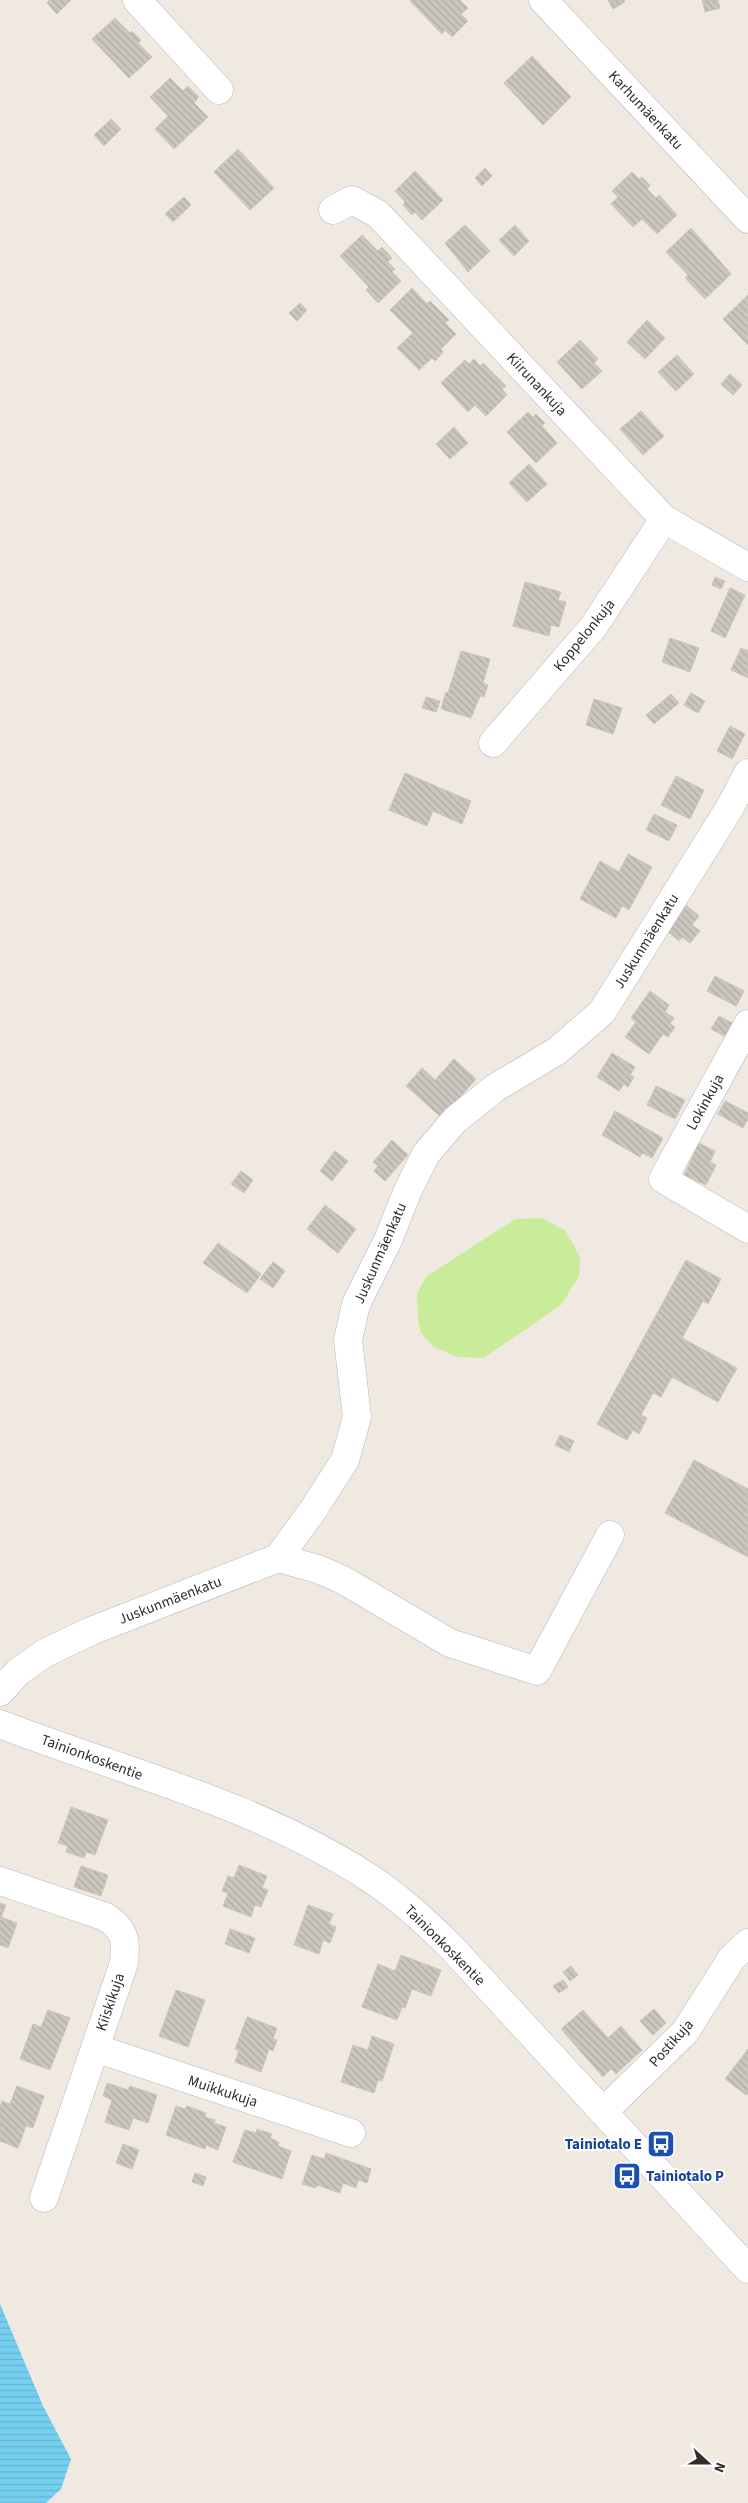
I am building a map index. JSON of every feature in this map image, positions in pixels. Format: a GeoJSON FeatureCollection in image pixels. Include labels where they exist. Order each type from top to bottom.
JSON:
{"type":"FeatureCollection","features":[{"type":"Feature","properties":{"kind":"street"},"geometry":{"type":"LineString","coordinates":[[137,0],[219,90]]}},
{"type":"Feature","properties":{"kind":"street","name":"Karhumäenkatu"},"geometry":{"type":"LineString","coordinates":[[550,3],[748,219]]}},
{"type":"Feature","properties":{"kind":"street","name":"Kiirunankuja"},"geometry":{"type":"LineString","coordinates":[[334,210],[352,200],[378,214],[664,519],[748,567]]}},
{"type":"Feature","properties":{"kind":"street","name":"Koppelonkuja"},"geometry":{"type":"LineString","coordinates":[[493,743],[594,626],[664,519]]}},
{"type":"Feature","properties":{"kind":"street","name":"Juskunmäenkatu"},"geometry":{"type":"LineString","coordinates":[[0,1692],[18,1672],[45,1653],[91,1631],[278,1558],[313,1510],[345,1460],[357,1417],[348,1340],[356,1304],[388,1240],[408,1190],[426,1154],[455,1120],[495,1088],[557,1051],[602,1012],[748,774]]}},
{"type":"Feature","properties":{"kind":"street","name":"Lokinkuja"},"geometry":{"type":"LineString","coordinates":[[748,1024],[662,1179],[748,1229]]}},
{"type":"Feature","properties":{"kind":"street"},"geometry":{"type":"LineString","coordinates":[[278,1558],[318,1569],[343,1580],[450,1643],[537,1671],[610,1535]]}},
{"type":"Feature","properties":{"kind":"street","name":"Tainionkoskentie"},"geometry":{"type":"LineString","coordinates":[[0,1724],[229,1806],[310,1843],[369,1877],[413,1910],[452,1948],[748,2269]]}},
{"type":"Feature","properties":{"kind":"street","name":"Kiiskikuja"},"geometry":{"type":"LineString","coordinates":[[0,1881],[106,1917],[118,1925],[126,1942],[124,1963],[44,2198]]}},
{"type":"Feature","properties":{"kind":"street","name":"Postikuja"},"geometry":{"type":"LineString","coordinates":[[603,2112],[685,2032],[732,1958],[748,1942]]}},
{"type":"Feature","properties":{"kind":"street","name":"Muikkukuja"},"geometry":{"type":"LineString","coordinates":[[95,2048],[351,2133]]}},
{"type":"Feature","properties":{"kind":"green space"},"geometry":{"type":"Polygon","coordinates":[[[541,1218],[565,1230],[580,1257],[579,1276],[561,1305],[484,1358],[458,1357],[434,1347],[421,1333],[418,1319],[417,1294],[426,1277],[515,1219],[541,1218]]]}},
{"type":"Feature","properties":{"kind":"water"},"geometry":{"type":"Polygon","coordinates":[[[0,2304],[43,2406],[71,2459],[61,2489],[46,2503],[0,2503],[0,2304]]]}},
{"type":"Feature","properties":{"kind":"building"},"geometry":{"type":"Polygon","coordinates":[[[49,0],[71,0],[57,14],[47,3],[49,0]]]}},
{"type":"Feature","properties":{"kind":"building"},"geometry":{"type":"Polygon","coordinates":[[[460,0],[468,8],[461,14],[468,21],[452,37],[445,30],[442,34],[410,1],[460,0]]]}},
{"type":"Feature","properties":{"kind":"building"},"geometry":{"type":"Polygon","coordinates":[[[608,0],[624,0],[625,2],[613,9],[608,0]]]}},
{"type":"Feature","properties":{"kind":"building"},"geometry":{"type":"Polygon","coordinates":[[[702,0],[718,0],[720,8],[705,12],[702,0]]]}},
{"type":"Feature","properties":{"kind":"building"},"geometry":{"type":"Polygon","coordinates":[[[115,18],[130,33],[132,31],[141,40],[138,43],[152,57],[129,78],[92,39],[115,18]]]}},
{"type":"Feature","properties":{"kind":"building"},"geometry":{"type":"Polygon","coordinates":[[[532,56],[571,97],[543,125],[504,83],[532,56]]]}},
{"type":"Feature","properties":{"kind":"building"},"geometry":{"type":"Polygon","coordinates":[[[170,78],[183,91],[188,86],[199,97],[194,103],[208,117],[174,149],[155,129],[168,116],[150,97],[170,78]]]}},
{"type":"Feature","properties":{"kind":"building"},"geometry":{"type":"Polygon","coordinates":[[[111,119],[121,129],[104,146],[94,135],[111,119]]]}},
{"type":"Feature","properties":{"kind":"building"},"geometry":{"type":"Polygon","coordinates":[[[238,149],[274,188],[250,210],[214,172],[238,149]]]}},
{"type":"Feature","properties":{"kind":"building"},"geometry":{"type":"Polygon","coordinates":[[[485,168],[492,176],[482,186],[475,178],[485,168]]]}},
{"type":"Feature","properties":{"kind":"building"},"geometry":{"type":"Polygon","coordinates":[[[415,171],[443,200],[422,220],[415,212],[412,215],[403,205],[405,202],[395,191],[415,171]]]}},
{"type":"Feature","properties":{"kind":"building"},"geometry":{"type":"Polygon","coordinates":[[[632,172],[639,179],[642,177],[650,185],[647,189],[656,198],[659,195],[677,215],[657,234],[642,219],[633,227],[611,204],[618,197],[612,191],[632,172]]]}},
{"type":"Feature","properties":{"kind":"building"},"geometry":{"type":"Polygon","coordinates":[[[184,197],[191,205],[173,222],[165,214],[184,197]]]}},
{"type":"Feature","properties":{"kind":"building"},"geometry":{"type":"Polygon","coordinates":[[[465,225],[490,251],[468,272],[445,243],[465,225]]]}},
{"type":"Feature","properties":{"kind":"building"},"geometry":{"type":"Polygon","coordinates":[[[515,225],[529,241],[514,256],[499,240],[515,225]]]}},
{"type":"Feature","properties":{"kind":"building"},"geometry":{"type":"Polygon","coordinates":[[[691,228],[731,274],[705,299],[685,278],[688,275],[666,252],[691,228]]]}},
{"type":"Feature","properties":{"kind":"building"},"geometry":{"type":"Polygon","coordinates":[[[362,235],[378,251],[382,247],[392,258],[388,262],[395,269],[392,272],[401,281],[378,303],[366,290],[369,287],[340,256],[362,235]]]}},
{"type":"Feature","properties":{"kind":"building"},"geometry":{"type":"Polygon","coordinates":[[[412,288],[427,304],[430,301],[449,320],[445,323],[456,334],[441,349],[443,352],[435,361],[432,358],[419,370],[397,348],[413,333],[390,310],[412,288]]]}},
{"type":"Feature","properties":{"kind":"building"},"geometry":{"type":"Polygon","coordinates":[[[748,295],[748,345],[723,319],[748,295]]]}},
{"type":"Feature","properties":{"kind":"building"},"geometry":{"type":"Polygon","coordinates":[[[300,303],[307,310],[297,321],[289,313],[300,303]]]}},
{"type":"Feature","properties":{"kind":"building"},"geometry":{"type":"Polygon","coordinates":[[[647,320],[665,338],[645,359],[627,342],[647,320]]]}},
{"type":"Feature","properties":{"kind":"building"},"geometry":{"type":"Polygon","coordinates":[[[580,340],[598,359],[594,363],[602,371],[582,389],[557,362],[580,340]]]}},
{"type":"Feature","properties":{"kind":"building"},"geometry":{"type":"Polygon","coordinates":[[[677,355],[694,374],[676,391],[658,372],[677,355]]]}},
{"type":"Feature","properties":{"kind":"building"},"geometry":{"type":"Polygon","coordinates":[[[474,359],[480,366],[483,363],[506,386],[502,389],[507,395],[486,416],[475,405],[468,412],[441,383],[465,360],[469,364],[474,359]]]}},
{"type":"Feature","properties":{"kind":"building"},"geometry":{"type":"Polygon","coordinates":[[[730,374],[742,385],[733,395],[721,384],[730,374]]]}},
{"type":"Feature","properties":{"kind":"building"},"geometry":{"type":"Polygon","coordinates":[[[641,411],[664,436],[643,455],[620,429],[641,411]]]}},
{"type":"Feature","properties":{"kind":"building"},"geometry":{"type":"Polygon","coordinates":[[[528,412],[533,417],[536,414],[545,423],[542,426],[557,443],[536,463],[507,432],[528,412]]]}},
{"type":"Feature","properties":{"kind":"building"},"geometry":{"type":"Polygon","coordinates":[[[454,427],[468,443],[450,459],[436,444],[454,427]]]}},
{"type":"Feature","properties":{"kind":"building"},"geometry":{"type":"Polygon","coordinates":[[[529,464],[547,484],[527,502],[509,483],[529,464]]]}},
{"type":"Feature","properties":{"kind":"building"},"geometry":{"type":"Polygon","coordinates":[[[715,577],[725,581],[721,589],[712,585],[715,577]]]}},
{"type":"Feature","properties":{"kind":"building"},"geometry":{"type":"Polygon","coordinates":[[[525,582],[561,592],[558,600],[566,602],[559,627],[551,625],[549,636],[513,626],[525,582]]]}},
{"type":"Feature","properties":{"kind":"building"},"geometry":{"type":"Polygon","coordinates":[[[730,588],[745,595],[725,638],[711,631],[730,588]]]}},
{"type":"Feature","properties":{"kind":"building"},"geometry":{"type":"Polygon","coordinates":[[[670,638],[699,648],[690,672],[662,662],[670,638]]]}},
{"type":"Feature","properties":{"kind":"building"},"geometry":{"type":"Polygon","coordinates":[[[741,648],[748,651],[748,678],[731,670],[741,648]]]}},
{"type":"Feature","properties":{"kind":"building"},"geometry":{"type":"Polygon","coordinates":[[[461,651],[490,659],[483,683],[488,685],[484,697],[480,696],[471,718],[441,709],[461,651]]]}},
{"type":"Feature","properties":{"kind":"building"},"geometry":{"type":"Polygon","coordinates":[[[691,693],[705,701],[698,713],[684,705],[691,693]]]}},
{"type":"Feature","properties":{"kind":"building"},"geometry":{"type":"Polygon","coordinates":[[[671,694],[679,703],[654,724],[646,715],[671,694]]]}},
{"type":"Feature","properties":{"kind":"building"},"geometry":{"type":"Polygon","coordinates":[[[426,697],[440,701],[436,712],[422,708],[426,697]]]}},
{"type":"Feature","properties":{"kind":"building"},"geometry":{"type":"Polygon","coordinates":[[[594,699],[622,708],[613,734],[586,725],[594,699]]]}},
{"type":"Feature","properties":{"kind":"building"},"geometry":{"type":"Polygon","coordinates":[[[730,726],[745,734],[732,759],[717,751],[730,726]]]}},
{"type":"Feature","properties":{"kind":"building"},"geometry":{"type":"Polygon","coordinates":[[[405,773],[471,801],[462,824],[433,811],[427,826],[389,810],[405,773]]]}},
{"type":"Feature","properties":{"kind":"building"},"geometry":{"type":"Polygon","coordinates":[[[676,776],[704,790],[690,819],[661,805],[676,776]]]}},
{"type":"Feature","properties":{"kind":"building"},"geometry":{"type":"Polygon","coordinates":[[[654,814],[677,825],[669,841],[646,830],[654,814]]]}},
{"type":"Feature","properties":{"kind":"building"},"geometry":{"type":"Polygon","coordinates":[[[628,854],[652,867],[629,910],[622,906],[616,918],[580,899],[600,861],[619,872],[628,854]]]}},
{"type":"Feature","properties":{"kind":"building"},"geometry":{"type":"Polygon","coordinates":[[[686,905],[699,916],[692,925],[700,931],[690,943],[682,937],[679,941],[666,930],[686,905]]]}},
{"type":"Feature","properties":{"kind":"building"},"geometry":{"type":"Polygon","coordinates":[[[715,976],[744,991],[736,1006],[707,991],[715,976]]]}},
{"type":"Feature","properties":{"kind":"building"},"geometry":{"type":"Polygon","coordinates":[[[650,991],[669,1005],[665,1012],[674,1018],[670,1024],[675,1027],[668,1037],[663,1034],[649,1054],[625,1037],[636,1022],[631,1018],[650,991]]]}},
{"type":"Feature","properties":{"kind":"building"},"geometry":{"type":"Polygon","coordinates":[[[719,1016],[736,1025],[728,1038],[711,1029],[719,1016]]]}},
{"type":"Feature","properties":{"kind":"building"},"geometry":{"type":"Polygon","coordinates":[[[612,1053],[635,1067],[630,1075],[634,1077],[628,1087],[624,1084],[619,1091],[597,1077],[612,1053]]]}},
{"type":"Feature","properties":{"kind":"building"},"geometry":{"type":"Polygon","coordinates":[[[454,1059],[476,1079],[442,1118],[406,1086],[422,1068],[435,1080],[454,1059]]]}},
{"type":"Feature","properties":{"kind":"building"},"geometry":{"type":"Polygon","coordinates":[[[656,1086],[685,1100],[675,1119],[647,1105],[656,1086]]]}},
{"type":"Feature","properties":{"kind":"building"},"geometry":{"type":"Polygon","coordinates":[[[725,1101],[748,1113],[748,1119],[743,1128],[718,1114],[725,1101]]]}},
{"type":"Feature","properties":{"kind":"building"},"geometry":{"type":"Polygon","coordinates":[[[615,1111],[663,1138],[652,1158],[642,1153],[640,1157],[602,1135],[615,1111]]]}},
{"type":"Feature","properties":{"kind":"building"},"geometry":{"type":"Polygon","coordinates":[[[392,1140],[408,1155],[385,1181],[374,1171],[378,1166],[373,1162],[392,1140]]]}},
{"type":"Feature","properties":{"kind":"building"},"geometry":{"type":"Polygon","coordinates":[[[699,1143],[715,1151],[710,1162],[716,1165],[706,1185],[684,1175],[699,1143]]]}},
{"type":"Feature","properties":{"kind":"building"},"geometry":{"type":"Polygon","coordinates":[[[335,1151],[348,1161],[332,1181],[320,1171],[335,1151]]]}},
{"type":"Feature","properties":{"kind":"building"},"geometry":{"type":"Polygon","coordinates":[[[241,1171],[253,1180],[244,1193],[231,1184],[241,1171]]]}},
{"type":"Feature","properties":{"kind":"building"},"geometry":{"type":"Polygon","coordinates":[[[325,1205],[356,1229],[338,1253],[307,1229],[325,1205]]]}},
{"type":"Feature","properties":{"kind":"building"},"geometry":{"type":"Polygon","coordinates":[[[218,1243],[261,1274],[247,1293],[203,1263],[218,1243]]]}},
{"type":"Feature","properties":{"kind":"building"},"geometry":{"type":"Polygon","coordinates":[[[686,1260],[721,1279],[708,1304],[703,1301],[682,1338],[737,1368],[718,1402],[672,1377],[661,1397],[653,1393],[641,1415],[647,1418],[639,1434],[633,1430],[627,1440],[597,1424],[686,1260]]]}},
{"type":"Feature","properties":{"kind":"building"},"geometry":{"type":"Polygon","coordinates":[[[273,1262],[285,1271],[273,1288],[260,1279],[273,1262]]]}},
{"type":"Feature","properties":{"kind":"building"},"geometry":{"type":"Polygon","coordinates":[[[560,1435],[574,1441],[569,1452],[555,1445],[560,1435]]]}},
{"type":"Feature","properties":{"kind":"building"},"geometry":{"type":"Polygon","coordinates":[[[694,1460],[748,1489],[748,1557],[665,1513],[694,1460]]]}},
{"type":"Feature","properties":{"kind":"building"},"geometry":{"type":"Polygon","coordinates":[[[71,1807],[108,1820],[95,1855],[86,1852],[84,1858],[66,1852],[68,1846],[58,1843],[71,1807]]]}},
{"type":"Feature","properties":{"kind":"building"},"geometry":{"type":"Polygon","coordinates":[[[239,1865],[267,1876],[262,1888],[268,1890],[261,1907],[255,1905],[251,1917],[223,1906],[228,1893],[222,1891],[228,1876],[234,1878],[239,1865]]]}},
{"type":"Feature","properties":{"kind":"building"},"geometry":{"type":"Polygon","coordinates":[[[81,1866],[108,1875],[101,1896],[74,1887],[81,1866]]]}},
{"type":"Feature","properties":{"kind":"building"},"geometry":{"type":"Polygon","coordinates":[[[0,1903],[6,1905],[1,1917],[17,1923],[8,1948],[0,1945],[0,1903]]]}},
{"type":"Feature","properties":{"kind":"building"},"geometry":{"type":"Polygon","coordinates":[[[308,1905],[333,1914],[329,1924],[336,1927],[330,1943],[323,1940],[319,1954],[294,1945],[308,1905]]]}},
{"type":"Feature","properties":{"kind":"building"},"geometry":{"type":"Polygon","coordinates":[[[230,1929],[255,1938],[249,1953],[225,1944],[230,1929]]]}},
{"type":"Feature","properties":{"kind":"building"},"geometry":{"type":"Polygon","coordinates":[[[401,1955],[441,1970],[431,1996],[412,1989],[405,2008],[402,2007],[397,2020],[362,2007],[378,1964],[395,1971],[401,1955]]]}},
{"type":"Feature","properties":{"kind":"building"},"geometry":{"type":"Polygon","coordinates":[[[571,1966],[578,1975],[570,1981],[563,1972],[571,1966]]]}},
{"type":"Feature","properties":{"kind":"building"},"geometry":{"type":"Polygon","coordinates":[[[563,1980],[568,1987],[559,1993],[553,1986],[563,1980]]]}},
{"type":"Feature","properties":{"kind":"building"},"geometry":{"type":"Polygon","coordinates":[[[176,1990],[205,2000],[188,2047],[159,2036],[176,1990]]]}},
{"type":"Feature","properties":{"kind":"building"},"geometry":{"type":"Polygon","coordinates":[[[654,2009],[666,2023],[653,2035],[640,2021],[654,2009]]]}},
{"type":"Feature","properties":{"kind":"building"},"geometry":{"type":"Polygon","coordinates":[[[48,2010],[70,2018],[50,2070],[20,2059],[33,2024],[41,2027],[48,2010]]]}},
{"type":"Feature","properties":{"kind":"building"},"geometry":{"type":"Polygon","coordinates":[[[583,2010],[608,2038],[621,2026],[642,2050],[616,2074],[611,2069],[603,2077],[561,2029],[583,2010]]]}},
{"type":"Feature","properties":{"kind":"building"},"geometry":{"type":"Polygon","coordinates":[[[247,2017],[277,2028],[273,2039],[277,2040],[273,2051],[269,2049],[261,2072],[235,2062],[239,2051],[235,2049],[247,2017]]]}},
{"type":"Feature","properties":{"kind":"building"},"geometry":{"type":"Polygon","coordinates":[[[372,2036],[394,2044],[382,2081],[378,2080],[374,2093],[341,2082],[353,2045],[368,2050],[372,2036]]]}},
{"type":"Feature","properties":{"kind":"building"},"geometry":{"type":"Polygon","coordinates":[[[748,2049],[748,2093],[746,2095],[725,2079],[748,2049]]]}},
{"type":"Feature","properties":{"kind":"building"},"geometry":{"type":"Polygon","coordinates":[[[107,2083],[128,2090],[130,2086],[157,2095],[148,2123],[133,2118],[129,2130],[105,2122],[112,2100],[103,2096],[107,2083]]]}},
{"type":"Feature","properties":{"kind":"building"},"geometry":{"type":"Polygon","coordinates":[[[17,2086],[44,2096],[33,2128],[26,2126],[18,2148],[0,2141],[0,2107],[2,2101],[10,2104],[17,2086]]]}},
{"type":"Feature","properties":{"kind":"building"},"geometry":{"type":"Polygon","coordinates":[[[176,2106],[185,2109],[187,2106],[206,2113],[205,2117],[215,2120],[214,2123],[226,2127],[218,2150],[206,2145],[205,2149],[166,2135],[176,2106]]]}},
{"type":"Feature","properties":{"kind":"building"},"geometry":{"type":"Polygon","coordinates":[[[257,2129],[272,2134],[270,2138],[279,2142],[278,2146],[291,2151],[282,2179],[233,2162],[245,2130],[256,2133],[257,2129]]]}},
{"type":"Feature","properties":{"kind":"building"},"geometry":{"type":"Polygon","coordinates":[[[123,2144],[139,2150],[132,2169],[116,2163],[123,2144]]]}},
{"type":"Feature","properties":{"kind":"building"},"geometry":{"type":"Polygon","coordinates":[[[326,2153],[371,2169],[367,2183],[358,2180],[356,2188],[343,2183],[340,2193],[317,2185],[316,2188],[302,2184],[312,2155],[324,2159],[326,2153]]]}},
{"type":"Feature","properties":{"kind":"building"},"geometry":{"type":"Polygon","coordinates":[[[195,2173],[206,2177],[203,2186],[192,2182],[195,2173]]]}},
{"type":"Feature","properties":{"kind":"place","name":"Tainiotalo E"},"geometry":{"type":"Point","coordinates":[661,2144]}},
{"type":"Feature","properties":{"kind":"place","name":"Tainiotalo P"},"geometry":{"type":"Point","coordinates":[627,2176]}}]}
